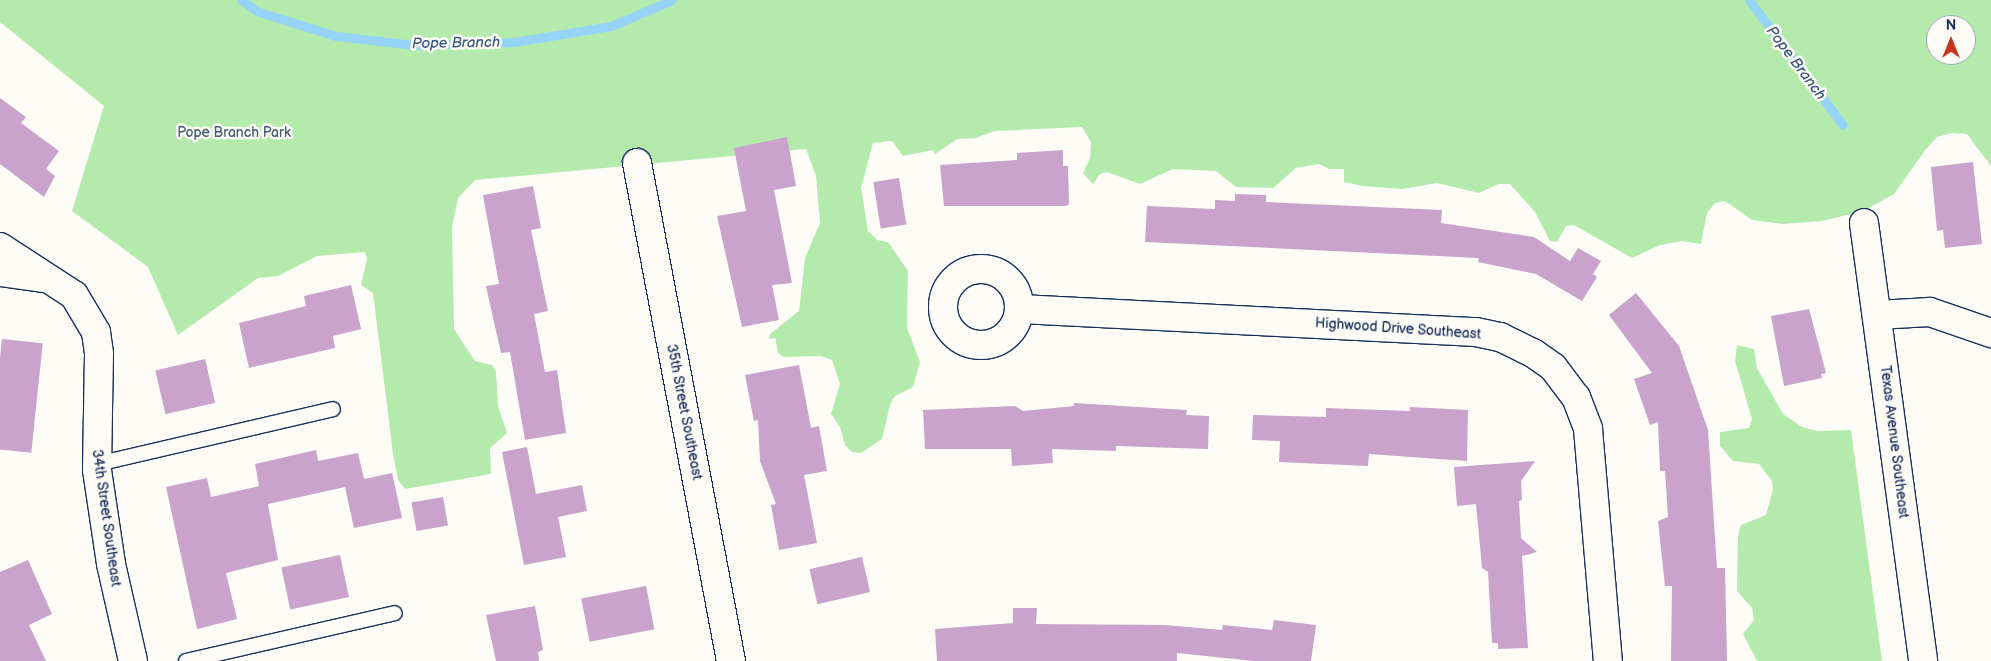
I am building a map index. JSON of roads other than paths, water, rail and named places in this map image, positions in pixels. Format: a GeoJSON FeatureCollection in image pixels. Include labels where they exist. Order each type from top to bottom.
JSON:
{"type":"FeatureCollection","features":[{"type":"Feature","properties":{"kind":"street","name":"35th Street Southeast"},"geometry":{"type":"LineString","coordinates":[[637,163],[731,661]]}},
{"type":"Feature","properties":{"kind":"street","name":"Texas Avenue Southeast"},"geometry":{"type":"LineString","coordinates":[[1864,224],[1923,661]]}},
{"type":"Feature","properties":{"kind":"street","name":"34th Street Southeast"},"geometry":{"type":"LineString","coordinates":[[0,247],[49,276],[81,303],[96,332],[99,354],[97,464],[111,564],[133,661]]}},
{"type":"Feature","properties":{"kind":"street"},"geometry":{"type":"LineString","coordinates":[[0,272],[49,276]]}},
{"type":"Feature","properties":{"kind":"street","name":"Highwood Drive Southeast"},"geometry":{"type":"LineString","coordinates":[[1020,309],[1476,332],[1500,338],[1533,353],[1552,367],[1576,397],[1588,429],[1608,661]]}},
{"type":"Feature","properties":{"kind":"street"},"geometry":{"type":"LineString","coordinates":[[1877,315],[1930,312],[1991,333]]}},
{"type":"Feature","properties":{"kind":"lane"},"geometry":{"type":"LineString","coordinates":[[97,464],[332,409]]}},
{"type":"Feature","properties":{"kind":"lane"},"geometry":{"type":"LineString","coordinates":[[186,661],[395,613]]}},
{"type":"Feature","properties":{"kind":"waterway","name":"Pope Branch"},"geometry":{"type":"LineString","coordinates":[[241,0],[259,12],[336,36],[414,45],[514,42],[611,26],[672,0]]}},
{"type":"Feature","properties":{"kind":"waterway","name":"Pope Branch"},"geometry":{"type":"LineString","coordinates":[[1749,0],[1843,125]]}},
{"type":"Feature","properties":{"kind":"park label","name":"Pope Branch Park"},"geometry":{"type":"Point","coordinates":[234,133]}}]}
